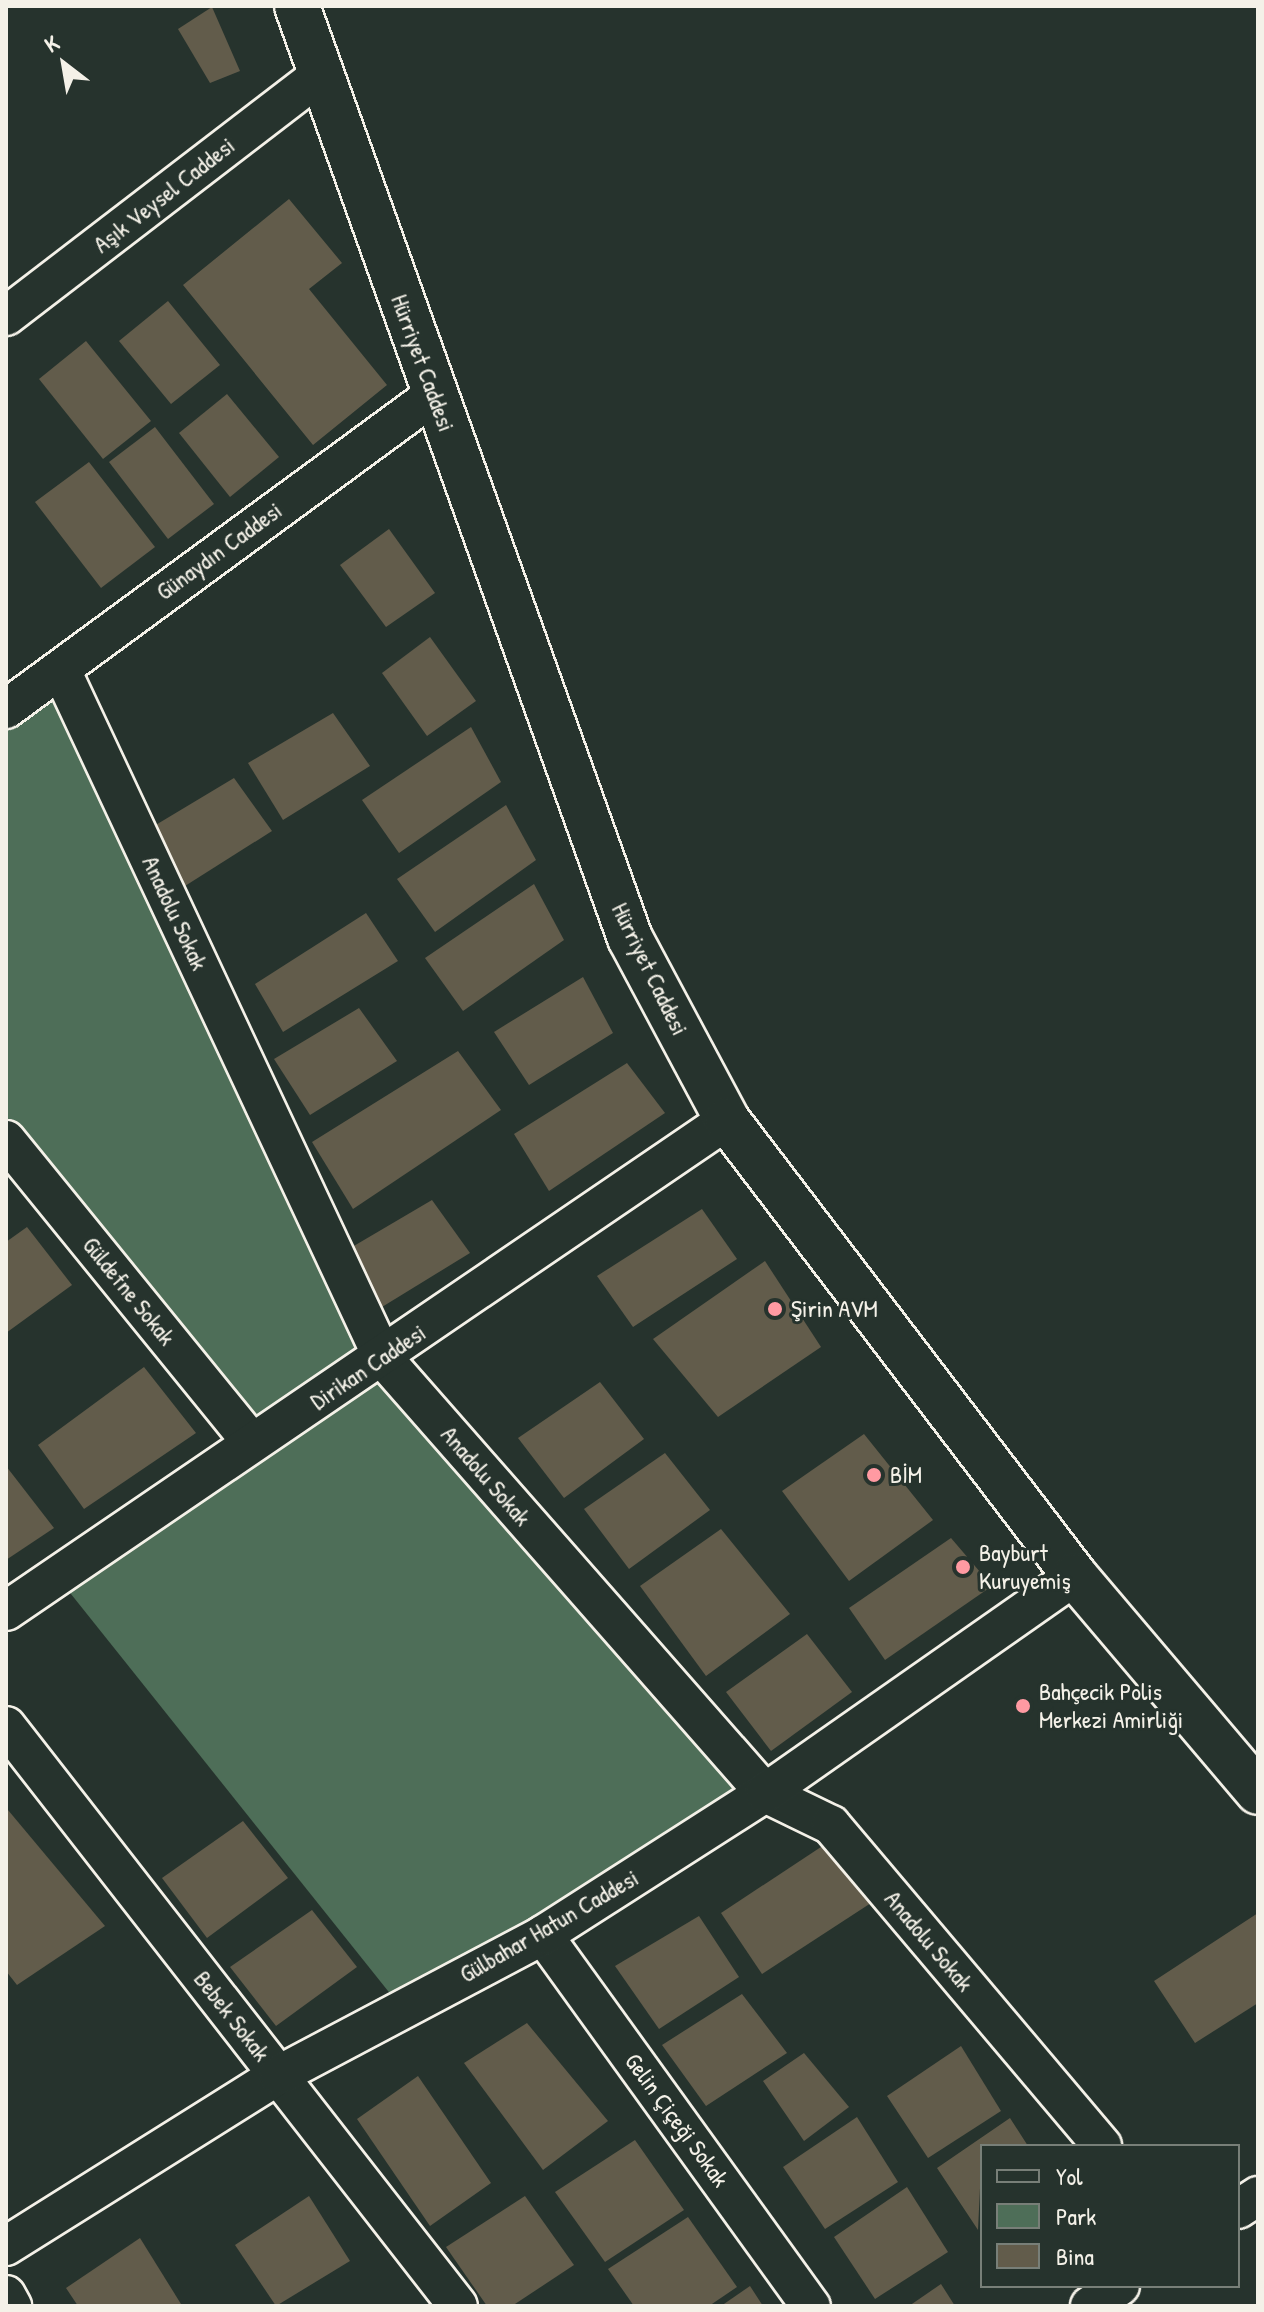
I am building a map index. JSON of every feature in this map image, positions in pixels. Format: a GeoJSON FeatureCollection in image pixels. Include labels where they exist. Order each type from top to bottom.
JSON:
{"type":"FeatureCollection","features":[{"type":"Feature","properties":{"kind":"street","name":"Hürriyet Caddesi"},"geometry":{"type":"LineString","coordinates":[[297,6],[630,938],[727,1120],[1075,1576],[1258,1792]]}},
{"type":"Feature","properties":{"kind":"street","name":"Aşık Veysel Caddesi"},"geometry":{"type":"LineString","coordinates":[[6,316],[321,74]]}},
{"type":"Feature","properties":{"kind":"street","name":"Günaydın Caddesi"},"geometry":{"type":"LineString","coordinates":[[6,709],[434,395]]}},
{"type":"Feature","properties":{"kind":"street","name":"Anadolu Sokak"},"geometry":{"type":"LineString","coordinates":[[61,670],[383,1358],[765,1793],[831,1825],[1100,2144]]}},
{"type":"Feature","properties":{"kind":"street","name":"Dirikan Caddesi"},"geometry":{"type":"LineString","coordinates":[[6,1611],[252,1443],[383,1358],[727,1120]]}},
{"type":"Feature","properties":{"kind":"street","name":"Güldefne Sokak"},"geometry":{"type":"LineString","coordinates":[[6,1140],[252,1443]]}},
{"type":"Feature","properties":{"kind":"street","name":"Gülbahar Hatun Caddesi"},"geometry":{"type":"LineString","coordinates":[[6,2246],[279,2075],[543,1935],[765,1793],[1075,1576]]}},
{"type":"Feature","properties":{"kind":"street","name":"Bebek Sokak"},"geometry":{"type":"LineString","coordinates":[[6,1726],[458,2306]]}},
{"type":"Feature","properties":{"kind":"street","name":"Gelin Çiçeği Sokak"},"geometry":{"type":"LineString","coordinates":[[543,1935],[811,2306]]}},
{"type":"Feature","properties":{"kind":"street"},"geometry":{"type":"LineString","coordinates":[[1240,2208],[1258,2196]]}},
{"type":"Feature","properties":{"kind":"street"},"geometry":{"type":"LineString","coordinates":[[1090,2306],[1117,2288]]}},
{"type":"Feature","properties":{"kind":"street"},"geometry":{"type":"LineString","coordinates":[[6,2295],[12,2306]]}},
{"type":"Feature","properties":{"kind":"green space"},"geometry":{"type":"Polygon","coordinates":[[[61,670],[383,1359],[251,1442],[6,1140],[6,709],[61,670]]]}},
{"type":"Feature","properties":{"kind":"green space"},"geometry":{"type":"Polygon","coordinates":[[[384,1360],[765,1791],[404,2011],[59,1579],[384,1360]]]}},
{"type":"Feature","properties":{"kind":"building"},"geometry":{"type":"Polygon","coordinates":[[[212,7],[240,71],[210,83],[178,29],[212,7]]]}},
{"type":"Feature","properties":{"kind":"building"},"geometry":{"type":"Polygon","coordinates":[[[289,199],[342,263],[309,289],[387,385],[313,445],[183,285],[289,199]]]}},
{"type":"Feature","properties":{"kind":"building"},"geometry":{"type":"Polygon","coordinates":[[[168,301],[220,365],[171,404],[119,341],[168,301]]]}},
{"type":"Feature","properties":{"kind":"building"},"geometry":{"type":"Polygon","coordinates":[[[86,341],[151,421],[103,459],[39,379],[86,341]]]}},
{"type":"Feature","properties":{"kind":"building"},"geometry":{"type":"Polygon","coordinates":[[[227,394],[279,457],[230,497],[179,433],[227,394]]]}},
{"type":"Feature","properties":{"kind":"building"},"geometry":{"type":"Polygon","coordinates":[[[155,427],[214,504],[168,539],[109,462],[155,427]]]}},
{"type":"Feature","properties":{"kind":"building"},"geometry":{"type":"Polygon","coordinates":[[[89,462],[155,547],[101,588],[35,502],[89,462]]]}},
{"type":"Feature","properties":{"kind":"building"},"geometry":{"type":"Polygon","coordinates":[[[389,529],[435,593],[386,627],[340,565],[389,529]]]}},
{"type":"Feature","properties":{"kind":"building"},"geometry":{"type":"Polygon","coordinates":[[[430,637],[476,701],[427,736],[382,673],[430,637]]]}},
{"type":"Feature","properties":{"kind":"building"},"geometry":{"type":"Polygon","coordinates":[[[333,713],[370,766],[283,820],[248,763],[333,713]]]}},
{"type":"Feature","properties":{"kind":"building"},"geometry":{"type":"Polygon","coordinates":[[[471,727],[501,782],[399,853],[362,800],[471,727]]]}},
{"type":"Feature","properties":{"kind":"building"},"geometry":{"type":"Polygon","coordinates":[[[234,778],[272,831],[185,886],[149,829],[234,778]]]}},
{"type":"Feature","properties":{"kind":"building"},"geometry":{"type":"Polygon","coordinates":[[[506,805],[536,860],[435,932],[397,879],[506,805]]]}},
{"type":"Feature","properties":{"kind":"building"},"geometry":{"type":"Polygon","coordinates":[[[534,884],[564,940],[463,1011],[425,958],[534,884]]]}},
{"type":"Feature","properties":{"kind":"building"},"geometry":{"type":"Polygon","coordinates":[[[366,913],[398,961],[283,1032],[255,984],[366,913]]]}},
{"type":"Feature","properties":{"kind":"building"},"geometry":{"type":"Polygon","coordinates":[[[583,977],[613,1033],[529,1085],[494,1032],[583,977]]]}},
{"type":"Feature","properties":{"kind":"building"},"geometry":{"type":"Polygon","coordinates":[[[359,1008],[397,1061],[310,1115],[274,1059],[359,1008]]]}},
{"type":"Feature","properties":{"kind":"building"},"geometry":{"type":"Polygon","coordinates":[[[458,1051],[501,1110],[353,1209],[312,1142],[458,1051]]]}},
{"type":"Feature","properties":{"kind":"building"},"geometry":{"type":"Polygon","coordinates":[[[627,1063],[665,1113],[549,1191],[514,1134],[627,1063]]]}},
{"type":"Feature","properties":{"kind":"building"},"geometry":{"type":"Polygon","coordinates":[[[432,1200],[470,1253],[382,1307],[347,1250],[432,1200]]]}},
{"type":"Feature","properties":{"kind":"building"},"geometry":{"type":"Polygon","coordinates":[[[702,1209],[737,1259],[633,1327],[597,1276],[702,1209]]]}},
{"type":"Feature","properties":{"kind":"building"},"geometry":{"type":"Polygon","coordinates":[[[27,1227],[72,1285],[6,1333],[6,1242],[27,1227]]]}},
{"type":"Feature","properties":{"kind":"building"},"geometry":{"type":"Polygon","coordinates":[[[765,1261],[821,1347],[718,1417],[653,1339],[765,1261]]]}},
{"type":"Feature","properties":{"kind":"building"},"geometry":{"type":"Polygon","coordinates":[[[144,1367],[196,1433],[84,1509],[38,1445],[144,1367]]]}},
{"type":"Feature","properties":{"kind":"building"},"geometry":{"type":"Polygon","coordinates":[[[600,1382],[644,1439],[564,1498],[518,1438],[600,1382]]]}},
{"type":"Feature","properties":{"kind":"building"},"geometry":{"type":"Polygon","coordinates":[[[864,1434],[933,1520],[849,1581],[782,1491],[864,1434]]]}},
{"type":"Feature","properties":{"kind":"building"},"geometry":{"type":"Polygon","coordinates":[[[665,1453],[710,1510],[629,1569],[584,1509],[665,1453]]]}},
{"type":"Feature","properties":{"kind":"building"},"geometry":{"type":"Polygon","coordinates":[[[6,1466],[54,1528],[6,1560],[6,1466]]]}},
{"type":"Feature","properties":{"kind":"building"},"geometry":{"type":"Polygon","coordinates":[[[721,1529],[790,1614],[706,1676],[640,1586],[721,1529]]]}},
{"type":"Feature","properties":{"kind":"building"},"geometry":{"type":"Polygon","coordinates":[[[951,1538],[992,1586],[885,1660],[849,1608],[951,1538]]]}},
{"type":"Feature","properties":{"kind":"building"},"geometry":{"type":"Polygon","coordinates":[[[807,1634],[852,1692],[771,1751],[726,1692],[807,1634]]]}},
{"type":"Feature","properties":{"kind":"building"},"geometry":{"type":"Polygon","coordinates":[[[8,1810],[105,1926],[17,1985],[6,1971],[8,1810]]]}},
{"type":"Feature","properties":{"kind":"building"},"geometry":{"type":"Polygon","coordinates":[[[243,1821],[288,1878],[207,1938],[162,1878],[243,1821]]]}},
{"type":"Feature","properties":{"kind":"building"},"geometry":{"type":"Polygon","coordinates":[[[830,1841],[871,1903],[762,1974],[721,1913],[830,1841]]]}},
{"type":"Feature","properties":{"kind":"building"},"geometry":{"type":"Polygon","coordinates":[[[312,1910],[357,1967],[276,2026],[230,1967],[312,1910]]]}},
{"type":"Feature","properties":{"kind":"building"},"geometry":{"type":"Polygon","coordinates":[[[1258,1913],[1258,2003],[1195,2043],[1154,1981],[1258,1913]]]}},
{"type":"Feature","properties":{"kind":"building"},"geometry":{"type":"Polygon","coordinates":[[[699,1916],[739,1977],[659,2029],[615,1966],[699,1916]]]}},
{"type":"Feature","properties":{"kind":"building"},"geometry":{"type":"Polygon","coordinates":[[[742,1994],[787,2053],[706,2106],[662,2045],[742,1994]]]}},
{"type":"Feature","properties":{"kind":"building"},"geometry":{"type":"Polygon","coordinates":[[[527,2023],[608,2121],[543,2170],[464,2063],[527,2023]]]}},
{"type":"Feature","properties":{"kind":"building"},"geometry":{"type":"Polygon","coordinates":[[[961,2046],[1001,2111],[928,2158],[887,2096],[961,2046]]]}},
{"type":"Feature","properties":{"kind":"building"},"geometry":{"type":"Polygon","coordinates":[[[804,2053],[849,2107],[804,2141],[763,2081],[804,2053]]]}},
{"type":"Feature","properties":{"kind":"building"},"geometry":{"type":"Polygon","coordinates":[[[418,2076],[491,2183],[430,2226],[357,2119],[418,2076]]]}},
{"type":"Feature","properties":{"kind":"building"},"geometry":{"type":"Polygon","coordinates":[[[857,2117],[898,2182],[825,2229],[783,2167],[857,2117]]]}},
{"type":"Feature","properties":{"kind":"building"},"geometry":{"type":"Polygon","coordinates":[[[1010,2118],[1027,2144],[980,2144],[978,2230],[937,2168],[1010,2118]]]}},
{"type":"Feature","properties":{"kind":"building"},"geometry":{"type":"Polygon","coordinates":[[[635,2140],[684,2210],[605,2262],[555,2192],[635,2140]]]}},
{"type":"Feature","properties":{"kind":"building"},"geometry":{"type":"Polygon","coordinates":[[[907,2187],[948,2252],[875,2299],[834,2237],[907,2187]]]}},
{"type":"Feature","properties":{"kind":"building"},"geometry":{"type":"Polygon","coordinates":[[[309,2196],[350,2261],[276,2306],[235,2245],[309,2196]]]}},
{"type":"Feature","properties":{"kind":"building"},"geometry":{"type":"Polygon","coordinates":[[[525,2196],[574,2265],[512,2306],[487,2306],[446,2247],[525,2196]]]}},
{"type":"Feature","properties":{"kind":"building"},"geometry":{"type":"Polygon","coordinates":[[[688,2217],[737,2287],[709,2306],[634,2306],[608,2269],[688,2217]]]}},
{"type":"Feature","properties":{"kind":"building"},"geometry":{"type":"Polygon","coordinates":[[[140,2238],[181,2304],[78,2306],[66,2288],[140,2238]]]}},
{"type":"Feature","properties":{"kind":"building"},"geometry":{"type":"Polygon","coordinates":[[[941,2284],[955,2306],[909,2306],[941,2284]]]}},
{"type":"Feature","properties":{"kind":"building"},"geometry":{"type":"Polygon","coordinates":[[[750,2286],[763,2306],[721,2306],[750,2286]]]}},
{"type":"Feature","properties":{"kind":"place","name":"Şirin AVM"},"geometry":{"type":"Point","coordinates":[775,1309]}},
{"type":"Feature","properties":{"kind":"place","name":"BİM"},"geometry":{"type":"Point","coordinates":[874,1475]}},
{"type":"Feature","properties":{"kind":"place","name":"Bayburt Kuruyemiş"},"geometry":{"type":"Point","coordinates":[963,1567]}},
{"type":"Feature","properties":{"kind":"place","name":"Bahçecik Polis Merkezi Amirliği"},"geometry":{"type":"Point","coordinates":[1023,1706]}}]}
